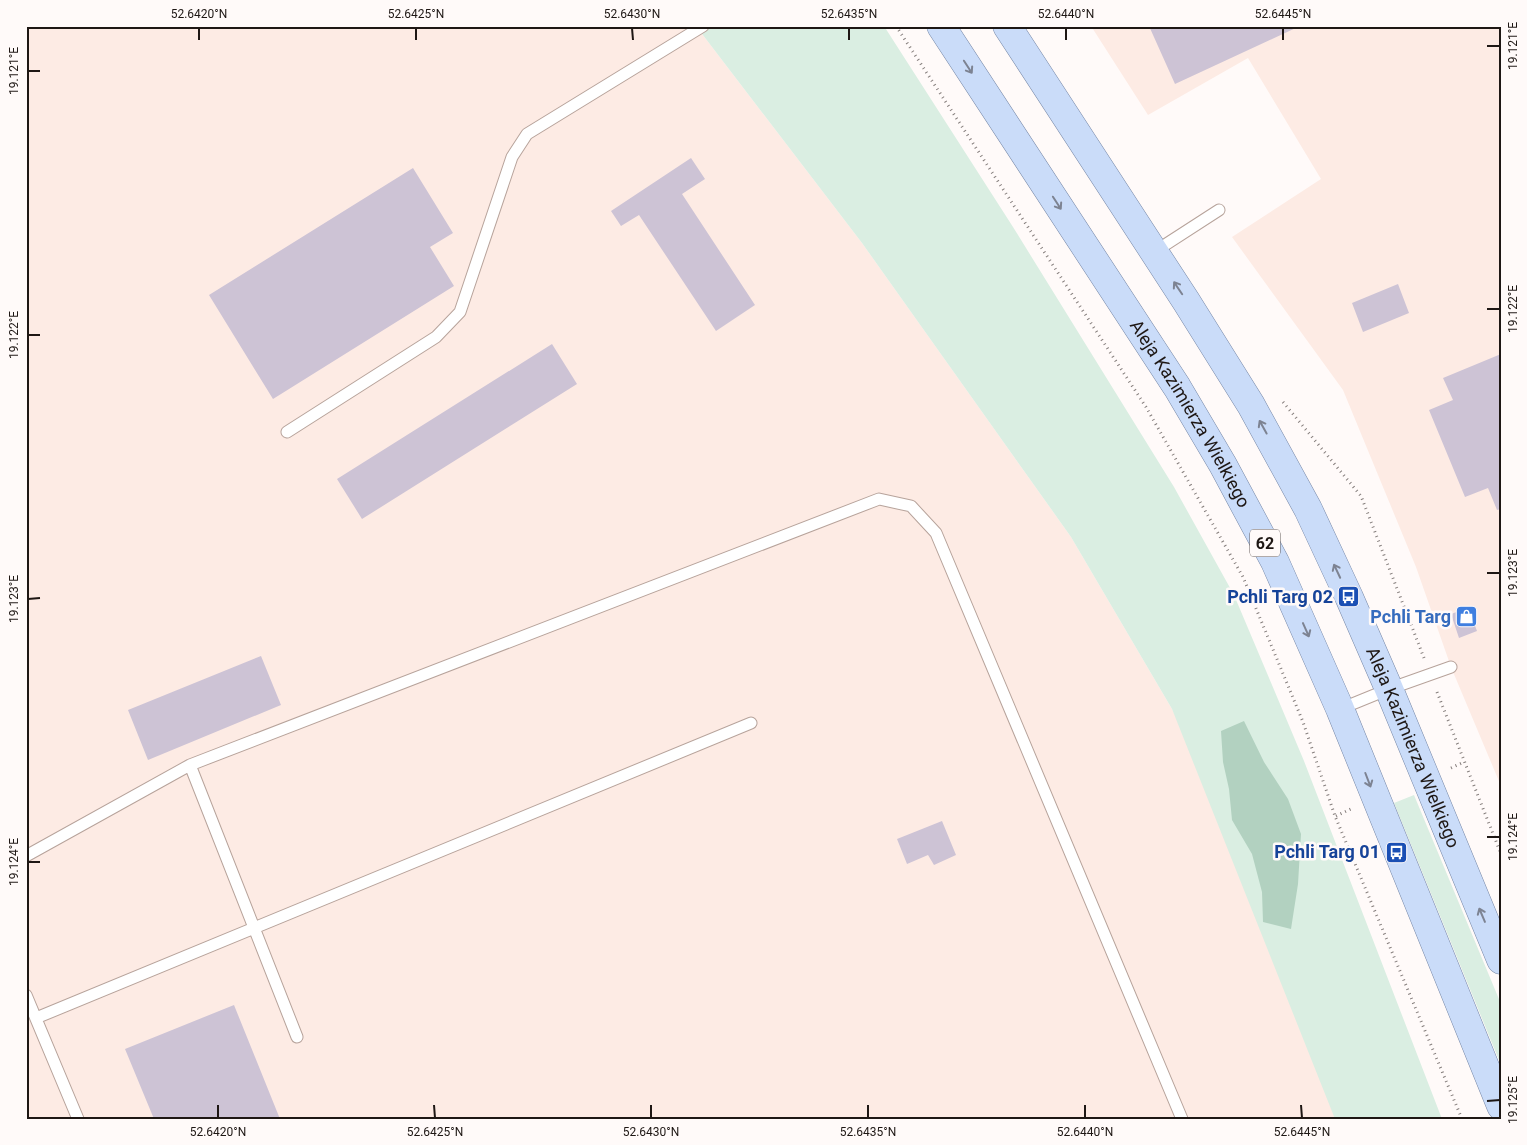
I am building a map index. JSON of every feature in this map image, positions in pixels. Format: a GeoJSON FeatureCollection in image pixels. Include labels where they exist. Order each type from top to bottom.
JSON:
{"type":"FeatureCollection","features":[{"type":"Feature","properties":{"kind":"main road","name":"Aleja Kazimierza Wielkiego"},"geometry":{"type":"LineString","coordinates":[[942,26],[1177,387],[1223,465],[1276,562],[1340,709],[1501,1106]]}},
{"type":"Feature","properties":{"kind":"main road","name":"Aleja Kazimierza Wielkiego"},"geometry":{"type":"LineString","coordinates":[[1007,26],[1251,405],[1308,509],[1389,689],[1501,960]]}},
{"type":"Feature","properties":{"kind":"lane"},"geometry":{"type":"LineString","coordinates":[[286,432],[436,337],[460,312],[512,157],[527,134],[703,26]]}},
{"type":"Feature","properties":{"kind":"lane"},"geometry":{"type":"LineString","coordinates":[[1154,252],[1219,210]]}},
{"type":"Feature","properties":{"kind":"lane"},"geometry":{"type":"LineString","coordinates":[[26,856],[190,765],[878,499],[911,506],[936,533],[1182,1119]]}},
{"type":"Feature","properties":{"kind":"lane"},"geometry":{"type":"LineString","coordinates":[[1340,709],[1451,667]]}},
{"type":"Feature","properties":{"kind":"lane"},"geometry":{"type":"LineString","coordinates":[[36,1018],[751,722]]}},
{"type":"Feature","properties":{"kind":"lane"},"geometry":{"type":"LineString","coordinates":[[190,765],[297,1037]]}},
{"type":"Feature","properties":{"kind":"lane"},"geometry":{"type":"LineString","coordinates":[[26,995],[78,1119]]}},
{"type":"Feature","properties":{"kind":"path"},"geometry":{"type":"LineString","coordinates":[[896,26],[1146,407],[1243,577],[1303,722],[1335,816],[1462,1119]]}},
{"type":"Feature","properties":{"kind":"path"},"geometry":{"type":"LineString","coordinates":[[1447,720],[1501,854]]}},
{"type":"Feature","properties":{"kind":"shaded area"},"geometry":{"type":"Polygon","coordinates":[[[26,26],[696,26],[862,243],[1071,537],[1172,709],[1210,785],[1339,1119],[26,1119],[26,26]]]}},
{"type":"Feature","properties":{"kind":"shaded area"},"geometry":{"type":"Polygon","coordinates":[[[1091,26],[1501,26],[1501,786],[1451,667],[1416,567],[1343,390],[1232,237],[1321,179],[1248,58],[1148,115],[1091,26]]]}},
{"type":"Feature","properties":{"kind":"green space"},"geometry":{"type":"Polygon","coordinates":[[[696,26],[884,26],[1013,227],[1174,487],[1234,595],[1304,761],[1442,1119],[1335,1119],[1172,709],[1071,537],[862,243],[696,26]]]}},
{"type":"Feature","properties":{"kind":"green space"},"geometry":{"type":"Polygon","coordinates":[[[1244,721],[1264,762],[1288,799],[1301,834],[1298,884],[1291,929],[1263,922],[1262,892],[1252,854],[1232,820],[1229,789],[1223,762],[1221,731],[1244,721]]]}},
{"type":"Feature","properties":{"kind":"green space"},"geometry":{"type":"Polygon","coordinates":[[[1414,795],[1501,1004],[1501,1065],[1394,803],[1414,795]]]}},
{"type":"Feature","properties":{"kind":"building"},"geometry":{"type":"Polygon","coordinates":[[[1149,26],[1300,26],[1175,84],[1149,26]]]}},
{"type":"Feature","properties":{"kind":"building"},"geometry":{"type":"Polygon","coordinates":[[[691,158],[705,179],[682,194],[755,305],[716,331],[639,215],[621,226],[611,211],[691,158]]]}},
{"type":"Feature","properties":{"kind":"building"},"geometry":{"type":"Polygon","coordinates":[[[413,168],[453,233],[430,247],[454,286],[273,399],[209,295],[413,168]]]}},
{"type":"Feature","properties":{"kind":"building"},"geometry":{"type":"Polygon","coordinates":[[[1398,284],[1409,313],[1363,332],[1352,303],[1398,284]]]}},
{"type":"Feature","properties":{"kind":"building"},"geometry":{"type":"Polygon","coordinates":[[[552,344],[577,384],[362,519],[337,479],[552,344]]]}},
{"type":"Feature","properties":{"kind":"building"},"geometry":{"type":"Polygon","coordinates":[[[1501,354],[1501,509],[1497,510],[1488,488],[1465,497],[1429,410],[1453,400],[1443,378],[1501,354]]]}},
{"type":"Feature","properties":{"kind":"building"},"geometry":{"type":"Polygon","coordinates":[[[1468,608],[1477,631],[1459,638],[1451,614],[1468,608]]]}},
{"type":"Feature","properties":{"kind":"building"},"geometry":{"type":"Polygon","coordinates":[[[261,656],[281,705],[148,760],[128,710],[261,656]]]}},
{"type":"Feature","properties":{"kind":"building"},"geometry":{"type":"Polygon","coordinates":[[[942,821],[956,855],[934,865],[928,855],[907,864],[897,839],[942,821]]]}},
{"type":"Feature","properties":{"kind":"building"},"geometry":{"type":"Polygon","coordinates":[[[234,1005],[280,1119],[154,1119],[125,1049],[234,1005]]]}},
{"type":"Feature","properties":{"kind":"place","name":"Pchli Targ 02"},"geometry":{"type":"Point","coordinates":[1349,597]}},
{"type":"Feature","properties":{"kind":"place","name":"Pchli Targ"},"geometry":{"type":"Point","coordinates":[1467,617]}},
{"type":"Feature","properties":{"kind":"place","name":"Pchli Targ 01"},"geometry":{"type":"Point","coordinates":[1396,852]}}]}
